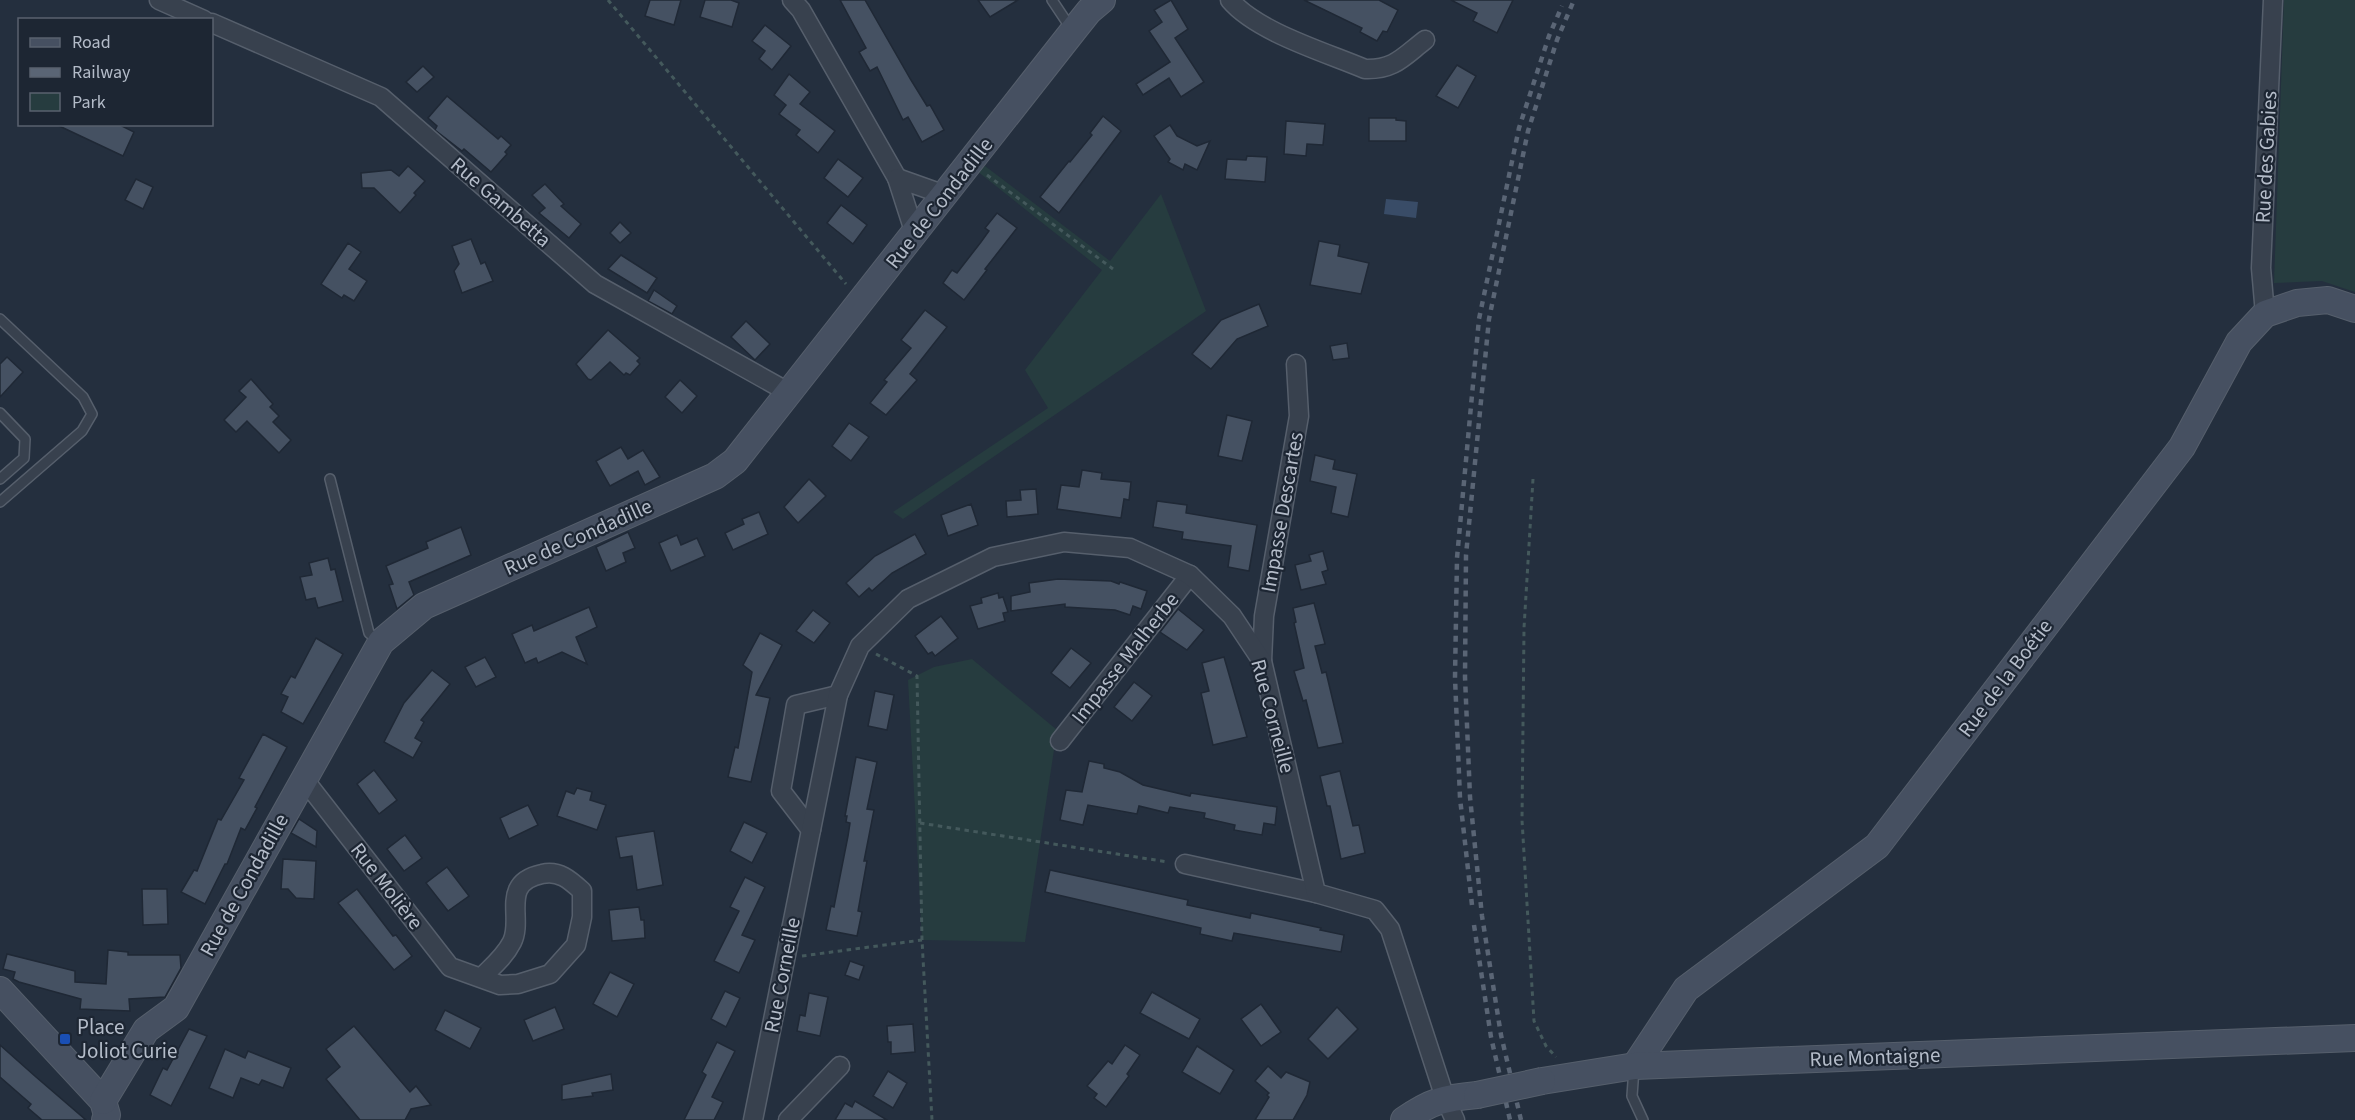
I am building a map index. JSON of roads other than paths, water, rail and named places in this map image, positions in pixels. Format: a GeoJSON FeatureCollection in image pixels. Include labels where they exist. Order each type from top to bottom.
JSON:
{"type":"FeatureCollection","features":[{"type":"Feature","properties":{"kind":"street"},"geometry":{"type":"LineString","coordinates":[[159,0],[187,5],[202,18]]}},
{"type":"Feature","properties":{"kind":"street"},"geometry":{"type":"LineString","coordinates":[[792,0],[801,10],[897,178],[915,234]]}},
{"type":"Feature","properties":{"kind":"street","name":"Rue de Condadille"},"geometry":{"type":"LineString","coordinates":[[111,1114],[146,1030],[176,1008],[381,642],[424,606],[715,476],[735,461],[1089,11],[1102,0]]}},
{"type":"Feature","properties":{"kind":"street"},"geometry":{"type":"LineString","coordinates":[[1230,0],[1238,10],[1269,28],[1365,69],[1381,70],[1393,64],[1425,40]]}},
{"type":"Feature","properties":{"kind":"street","name":"Rue des Gabies"},"geometry":{"type":"LineString","coordinates":[[2265,314],[2261,268],[2273,0]]}},
{"type":"Feature","properties":{"kind":"street","name":"Rue Gambetta"},"geometry":{"type":"LineString","coordinates":[[213,23],[381,97],[595,284],[788,392]]}},
{"type":"Feature","properties":{"kind":"street"},"geometry":{"type":"LineString","coordinates":[[897,178],[945,195]]}},
{"type":"Feature","properties":{"kind":"street","name":"Rue de la Boétie"},"geometry":{"type":"LineString","coordinates":[[1635,1066],[1686,989],[1877,846],[2182,447],[2239,342],[2265,314],[2297,303],[2328,300],[2355,309]]}},
{"type":"Feature","properties":{"kind":"street","name":"Impasse Descartes"},"geometry":{"type":"LineString","coordinates":[[1262,661],[1264,616],[1299,416],[1296,364]]}},
{"type":"Feature","properties":{"kind":"street","name":"Rue Corneille"},"geometry":{"type":"LineString","coordinates":[[753,1120],[838,695],[860,646],[908,599],[993,556],[1064,542],[1130,548],[1190,575],[1233,616],[1262,661],[1316,893]]}},
{"type":"Feature","properties":{"kind":"street","name":"Impasse Malherbe"},"geometry":{"type":"LineString","coordinates":[[1060,741],[1190,575]]}},
{"type":"Feature","properties":{"kind":"street"},"geometry":{"type":"LineString","coordinates":[[811,830],[781,791],[796,705],[838,695]]}},
{"type":"Feature","properties":{"kind":"street","name":"Rue Molière"},"geometry":{"type":"LineString","coordinates":[[303,778],[450,967],[500,985],[518,984],[550,974],[576,945],[582,917],[582,891],[569,879],[553,872],[529,877],[516,893],[514,940],[501,958],[482,977]]}},
{"type":"Feature","properties":{"kind":"street"},"geometry":{"type":"LineString","coordinates":[[1185,864],[1316,893],[1376,910],[1390,929],[1450,1109]]}},
{"type":"Feature","properties":{"kind":"street"},"geometry":{"type":"LineString","coordinates":[[0,990],[111,1114]]}},
{"type":"Feature","properties":{"kind":"street","name":"Rue Montaigne"},"geometry":{"type":"LineString","coordinates":[[1404,1120],[1420,1108],[1450,1109],[1477,1095],[1574,1075],[1635,1066],[2355,1038]]}},
{"type":"Feature","properties":{"kind":"street"},"geometry":{"type":"LineString","coordinates":[[788,1120],[840,1066]]}},
{"type":"Feature","properties":{"kind":"lane"},"geometry":{"type":"LineString","coordinates":[[1052,0],[1073,32]]}},
{"type":"Feature","properties":{"kind":"lane"},"geometry":{"type":"LineString","coordinates":[[0,319],[83,398],[92,414],[82,431],[0,502]]}},
{"type":"Feature","properties":{"kind":"lane"},"geometry":{"type":"LineString","coordinates":[[0,413],[25,439],[24,458],[0,479]]}},
{"type":"Feature","properties":{"kind":"lane"},"geometry":{"type":"LineString","coordinates":[[330,479],[369,633],[381,642]]}},
{"type":"Feature","properties":{"kind":"lane"},"geometry":{"type":"LineString","coordinates":[[1635,1066],[1632,1096],[1643,1120]]}},
{"type":"Feature","properties":{"kind":"water"},"geometry":{"type":"Polygon","coordinates":[[[1386,199],[1418,202],[1416,218],[1384,214],[1386,199]]]}},
{"type":"Feature","properties":{"kind":"railway"},"geometry":{"type":"LineString","coordinates":[[1521,1120],[1501,1035],[1482,916],[1470,797],[1465,677],[1466,555],[1489,319],[1528,131],[1557,40],[1574,0]]}},
{"type":"Feature","properties":{"kind":"railway"},"geometry":{"type":"LineString","coordinates":[[1472,905],[1460,798],[1455,678],[1457,558],[1479,319],[1519,128],[1549,36],[1562,6]]}},
{"type":"Feature","properties":{"kind":"railway"},"geometry":{"type":"LineString","coordinates":[[1474,925],[1491,1037],[1510,1120]]}},
{"type":"Feature","properties":{"kind":"place","name":"Place Joliot Curie"},"geometry":{"type":"Point","coordinates":[65,1039]}}]}
